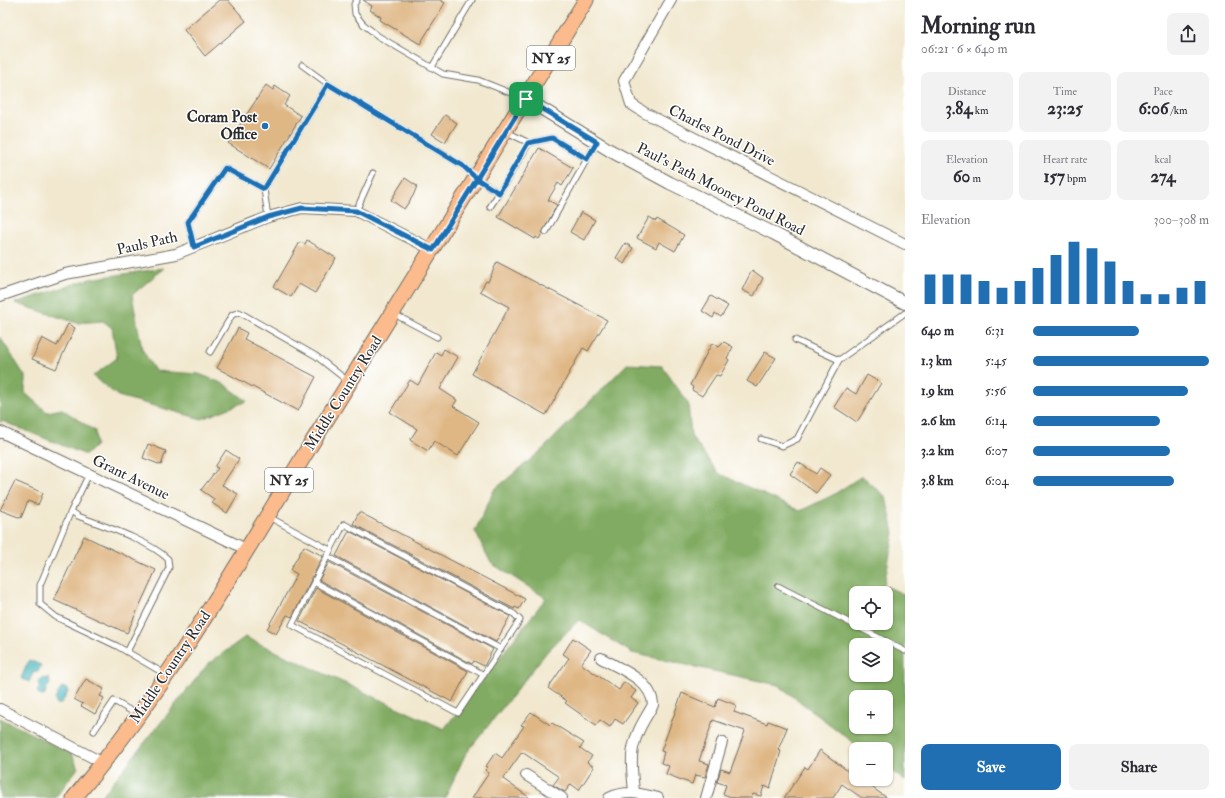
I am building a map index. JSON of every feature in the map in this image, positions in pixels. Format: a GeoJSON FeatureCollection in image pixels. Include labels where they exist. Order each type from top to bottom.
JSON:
{"type":"FeatureCollection","features":[{"type":"Feature","properties":{"kind":"main road","name":"Middle Country Road"},"geometry":{"type":"LineString","coordinates":[[74,798],[103,763],[138,716],[248,550],[586,0]]}},
{"type":"Feature","properties":{"kind":"street","name":"Charles Pond Drive"},"geometry":{"type":"LineString","coordinates":[[671,0],[624,81],[631,104],[645,113],[905,244]]}},
{"type":"Feature","properties":{"kind":"street","name":"Paul's Path Mooney Pond Road"},"geometry":{"type":"LineString","coordinates":[[526,99],[597,142],[670,183],[773,233],[905,303]]}},
{"type":"Feature","properties":{"kind":"street","name":"Pauls Path"},"geometry":{"type":"LineString","coordinates":[[0,296],[65,274],[176,254],[268,217],[302,208],[356,211],[433,250]]}},
{"type":"Feature","properties":{"kind":"street","name":"Grant Avenue"},"geometry":{"type":"LineString","coordinates":[[0,432],[248,550]]}},
{"type":"Feature","properties":{"kind":"street"},"geometry":{"type":"LineString","coordinates":[[601,658],[645,685],[652,700],[653,706],[637,735],[633,747],[631,759],[634,792]]}},
{"type":"Feature","properties":{"kind":"street"},"geometry":{"type":"LineString","coordinates":[[0,709],[103,763]]}},
{"type":"Feature","properties":{"kind":"street"},"geometry":{"type":"LineString","coordinates":[[706,798],[722,742]]}},
{"type":"Feature","properties":{"kind":"street"},"geometry":{"type":"LineString","coordinates":[[526,775],[562,798]]}},
{"type":"Feature","properties":{"kind":"street"},"geometry":{"type":"LineString","coordinates":[[609,798],[619,793],[634,792],[658,798]]}},
{"type":"Feature","properties":{"kind":"lane"},"geometry":{"type":"LineString","coordinates":[[357,0],[354,4],[355,14],[363,24],[378,36],[444,74],[493,85],[526,99]]}},
{"type":"Feature","properties":{"kind":"lane"},"geometry":{"type":"LineString","coordinates":[[432,67],[472,0]]}},
{"type":"Feature","properties":{"kind":"lane"},"geometry":{"type":"LineString","coordinates":[[302,65],[328,84],[463,166],[477,179],[499,193]]}},
{"type":"Feature","properties":{"kind":"lane"},"geometry":{"type":"LineString","coordinates":[[268,217],[264,189],[328,84]]}},
{"type":"Feature","properties":{"kind":"lane"},"geometry":{"type":"LineString","coordinates":[[506,131],[528,143],[552,138],[587,159]]}},
{"type":"Feature","properties":{"kind":"lane"},"geometry":{"type":"LineString","coordinates":[[546,232],[597,142]]}},
{"type":"Feature","properties":{"kind":"lane"},"geometry":{"type":"LineString","coordinates":[[490,207],[528,143]]}},
{"type":"Feature","properties":{"kind":"lane"},"geometry":{"type":"LineString","coordinates":[[194,247],[188,222],[225,168],[264,189]]}},
{"type":"Feature","properties":{"kind":"lane"},"geometry":{"type":"LineString","coordinates":[[356,211],[373,173]]}},
{"type":"Feature","properties":{"kind":"lane"},"geometry":{"type":"LineString","coordinates":[[210,352],[232,315],[239,312],[316,356],[350,382]]}},
{"type":"Feature","properties":{"kind":"lane"},"geometry":{"type":"LineString","coordinates":[[393,313],[437,337]]}},
{"type":"Feature","properties":{"kind":"lane"},"geometry":{"type":"LineString","coordinates":[[761,439],[782,446],[788,445],[797,439],[839,360],[905,313]]}},
{"type":"Feature","properties":{"kind":"lane"},"geometry":{"type":"LineString","coordinates":[[795,340],[839,360]]}},
{"type":"Feature","properties":{"kind":"lane"},"geometry":{"type":"LineString","coordinates":[[89,474],[71,511],[40,585],[40,604],[56,617],[127,652],[166,675]]}},
{"type":"Feature","properties":{"kind":"lane"},"geometry":{"type":"LineString","coordinates":[[71,511],[78,516],[144,544],[163,554],[168,559],[169,568],[127,652]]}},
{"type":"Feature","properties":{"kind":"lane"},"geometry":{"type":"LineString","coordinates":[[268,517],[330,550]]}},
{"type":"Feature","properties":{"kind":"lane"},"geometry":{"type":"LineString","coordinates":[[344,524],[514,614],[520,620],[458,713],[292,625],[330,550],[344,524]]}},
{"type":"Feature","properties":{"kind":"lane"},"geometry":{"type":"LineString","coordinates":[[327,556],[501,649]]}},
{"type":"Feature","properties":{"kind":"lane"},"geometry":{"type":"LineString","coordinates":[[314,582],[484,675]]}},
{"type":"Feature","properties":{"kind":"lane"},"geometry":{"type":"LineString","coordinates":[[778,586],[905,651]]}},
{"type":"Feature","properties":{"kind":"lane"},"geometry":{"type":"LineString","coordinates":[[94,731],[114,701],[138,716]]}},
{"type":"Feature","properties":{"kind":"green space"},"geometry":{"type":"Polygon","coordinates":[[[164,268],[132,295],[142,349],[155,371],[199,374],[224,384],[247,401],[202,419],[118,396],[93,376],[117,358],[112,328],[103,321],[77,323],[15,303],[90,279],[164,268]]]}},
{"type":"Feature","properties":{"kind":"green space"},"geometry":{"type":"Polygon","coordinates":[[[0,337],[25,376],[25,393],[47,412],[62,409],[95,431],[96,445],[86,455],[2,421],[0,423],[0,337]]]}},
{"type":"Feature","properties":{"kind":"green space"},"geometry":{"type":"Polygon","coordinates":[[[627,364],[662,366],[688,403],[691,436],[718,473],[800,511],[833,495],[862,476],[886,497],[894,533],[884,585],[886,586],[849,586],[849,630],[893,630],[893,589],[905,595],[905,781],[893,772],[893,742],[853,742],[778,685],[632,653],[579,620],[546,653],[465,755],[445,798],[100,798],[208,664],[245,637],[444,729],[546,598],[491,563],[475,531],[494,490],[543,449],[627,364]]]}},
{"type":"Feature","properties":{"kind":"green space"},"geometry":{"type":"Polygon","coordinates":[[[0,718],[72,754],[78,768],[55,798],[0,798],[0,718]]]}},
{"type":"Feature","properties":{"kind":"water"},"geometry":{"type":"Polygon","coordinates":[[[29,660],[41,665],[38,672],[34,671],[29,682],[21,678],[29,660]]]}},
{"type":"Feature","properties":{"kind":"water"},"geometry":{"type":"Polygon","coordinates":[[[49,678],[50,684],[46,689],[45,695],[39,695],[37,691],[40,687],[39,682],[41,679],[49,678]]]}},
{"type":"Feature","properties":{"kind":"water"},"geometry":{"type":"Polygon","coordinates":[[[62,687],[67,689],[68,692],[61,704],[56,704],[55,699],[62,687]]]}},
{"type":"Feature","properties":{"kind":"building"},"geometry":{"type":"Polygon","coordinates":[[[219,0],[228,0],[246,21],[205,56],[184,30],[219,0]]]}},
{"type":"Feature","properties":{"kind":"building"},"geometry":{"type":"Polygon","coordinates":[[[363,0],[440,0],[445,3],[420,44],[380,20],[381,17],[370,10],[372,6],[363,0]]]}},
{"type":"Feature","properties":{"kind":"building"},"geometry":{"type":"Polygon","coordinates":[[[266,85],[273,90],[275,86],[290,96],[284,105],[301,116],[269,169],[228,143],[266,85]]]}},
{"type":"Feature","properties":{"kind":"building"},"geometry":{"type":"Polygon","coordinates":[[[445,115],[457,123],[445,142],[432,134],[445,115]]]}},
{"type":"Feature","properties":{"kind":"building"},"geometry":{"type":"Polygon","coordinates":[[[539,148],[573,168],[562,186],[558,183],[548,200],[557,205],[539,239],[536,237],[535,239],[498,217],[539,148]]]}},
{"type":"Feature","properties":{"kind":"building"},"geometry":{"type":"Polygon","coordinates":[[[405,178],[417,186],[413,196],[404,209],[391,200],[405,178]]]}},
{"type":"Feature","properties":{"kind":"building"},"geometry":{"type":"Polygon","coordinates":[[[581,212],[595,220],[584,240],[570,232],[581,212]]]}},
{"type":"Feature","properties":{"kind":"building"},"geometry":{"type":"Polygon","coordinates":[[[649,217],[656,221],[657,219],[684,235],[675,251],[659,242],[656,248],[637,238],[649,217]]]}},
{"type":"Feature","properties":{"kind":"building"},"geometry":{"type":"Polygon","coordinates":[[[307,240],[336,258],[315,293],[299,284],[291,297],[274,287],[300,242],[305,244],[307,240]]]}},
{"type":"Feature","properties":{"kind":"building"},"geometry":{"type":"Polygon","coordinates":[[[625,243],[633,248],[624,264],[616,258],[625,243]]]}},
{"type":"Feature","properties":{"kind":"building"},"geometry":{"type":"Polygon","coordinates":[[[497,262],[607,320],[588,351],[583,348],[546,415],[472,374],[509,307],[480,291],[486,281],[488,282],[497,262]]]}},
{"type":"Feature","properties":{"kind":"building"},"geometry":{"type":"Polygon","coordinates":[[[752,270],[763,278],[754,296],[742,290],[752,270]]]}},
{"type":"Feature","properties":{"kind":"building"},"geometry":{"type":"Polygon","coordinates":[[[711,296],[728,306],[721,317],[715,313],[713,318],[702,311],[711,296]]]}},
{"type":"Feature","properties":{"kind":"building"},"geometry":{"type":"Polygon","coordinates":[[[68,324],[75,328],[56,369],[32,359],[42,338],[57,346],[68,324]]]}},
{"type":"Feature","properties":{"kind":"building"},"geometry":{"type":"Polygon","coordinates":[[[238,328],[247,333],[244,339],[316,377],[298,411],[217,368],[238,328]]]}},
{"type":"Feature","properties":{"kind":"building"},"geometry":{"type":"Polygon","coordinates":[[[724,342],[733,347],[727,358],[729,360],[720,376],[716,375],[702,396],[692,390],[693,387],[690,385],[712,343],[719,347],[724,342]]]}},
{"type":"Feature","properties":{"kind":"building"},"geometry":{"type":"Polygon","coordinates":[[[444,349],[458,357],[440,389],[457,400],[453,406],[479,422],[458,456],[434,441],[428,451],[410,440],[417,429],[390,412],[410,380],[418,385],[436,352],[441,355],[444,349]]]}},
{"type":"Feature","properties":{"kind":"building"},"geometry":{"type":"Polygon","coordinates":[[[765,352],[776,358],[757,387],[747,381],[765,352]]]}},
{"type":"Feature","properties":{"kind":"building"},"geometry":{"type":"Polygon","coordinates":[[[867,375],[881,383],[857,422],[834,407],[846,388],[856,394],[867,375]]]}},
{"type":"Feature","properties":{"kind":"building"},"geometry":{"type":"Polygon","coordinates":[[[148,444],[166,451],[161,465],[143,458],[148,444]]]}},
{"type":"Feature","properties":{"kind":"building"},"geometry":{"type":"Polygon","coordinates":[[[226,450],[239,459],[222,485],[238,494],[227,513],[212,503],[214,499],[201,490],[218,468],[215,467],[226,450]]]}},
{"type":"Feature","properties":{"kind":"building"},"geometry":{"type":"Polygon","coordinates":[[[798,462],[816,474],[820,468],[830,475],[816,493],[790,474],[798,462]]]}},
{"type":"Feature","properties":{"kind":"building"},"geometry":{"type":"Polygon","coordinates":[[[15,481],[43,493],[38,505],[28,501],[21,518],[0,510],[15,481]]]}},
{"type":"Feature","properties":{"kind":"building"},"geometry":{"type":"Polygon","coordinates":[[[359,512],[525,599],[519,609],[515,607],[514,609],[353,524],[359,512]]]}},
{"type":"Feature","properties":{"kind":"building"},"geometry":{"type":"Polygon","coordinates":[[[349,531],[510,616],[496,642],[336,556],[349,531]]]}},
{"type":"Feature","properties":{"kind":"building"},"geometry":{"type":"Polygon","coordinates":[[[84,536],[156,570],[127,633],[54,600],[84,536]]]}},
{"type":"Feature","properties":{"kind":"building"},"geometry":{"type":"Polygon","coordinates":[[[304,546],[323,556],[292,617],[287,615],[276,634],[267,629],[297,574],[290,570],[304,546]]]}},
{"type":"Feature","properties":{"kind":"building"},"geometry":{"type":"Polygon","coordinates":[[[329,562],[493,649],[484,666],[474,661],[472,664],[319,580],[329,562]]]}},
{"type":"Feature","properties":{"kind":"building"},"geometry":{"type":"Polygon","coordinates":[[[316,588],[468,671],[452,702],[299,621],[316,588]]]}},
{"type":"Feature","properties":{"kind":"building"},"geometry":{"type":"Polygon","coordinates":[[[573,638],[591,650],[581,664],[619,690],[624,682],[636,691],[631,698],[638,703],[623,724],[615,719],[610,727],[600,720],[596,725],[565,703],[567,701],[548,688],[569,658],[563,654],[573,638]]]}},
{"type":"Feature","properties":{"kind":"building"},"geometry":{"type":"Polygon","coordinates":[[[86,679],[104,689],[100,696],[104,698],[95,714],[81,706],[83,704],[74,699],[86,679]]]}},
{"type":"Feature","properties":{"kind":"building"},"geometry":{"type":"Polygon","coordinates":[[[682,693],[715,707],[718,698],[736,705],[734,712],[767,724],[768,721],[787,728],[778,750],[781,751],[770,788],[764,786],[761,796],[753,794],[751,798],[734,798],[723,794],[726,785],[717,782],[721,769],[730,772],[745,731],[713,720],[699,761],[709,764],[705,777],[695,775],[692,784],[666,774],[669,766],[661,763],[664,752],[661,751],[682,693]]]}},
{"type":"Feature","properties":{"kind":"building"},"geometry":{"type":"Polygon","coordinates":[[[531,712],[550,725],[552,723],[584,743],[580,748],[592,756],[587,762],[594,767],[579,790],[571,784],[565,792],[553,785],[559,777],[522,752],[503,779],[530,798],[472,798],[489,773],[485,770],[488,767],[486,766],[495,753],[502,758],[524,726],[521,725],[531,712]]]}},
{"type":"Feature","properties":{"kind":"building"},"geometry":{"type":"Polygon","coordinates":[[[820,750],[849,772],[849,786],[870,786],[887,798],[862,798],[842,784],[833,798],[784,798],[805,767],[808,769],[820,750]]]}},
{"type":"Feature","properties":{"kind":"place","name":"Coram Post Office"},"geometry":{"type":"Point","coordinates":[265,126]}},
{"type":"Feature","properties":{"kind":"route"},"geometry":{"type":"LineString","coordinates":[[526,99],[477,179],[433,250],[356,211],[302,208],[268,217],[194,247],[188,222],[225,168],[264,189],[328,84],[463,166],[477,179],[492,190],[499,193],[528,143],[552,138],[587,159],[597,142],[526,99]]}}]}
